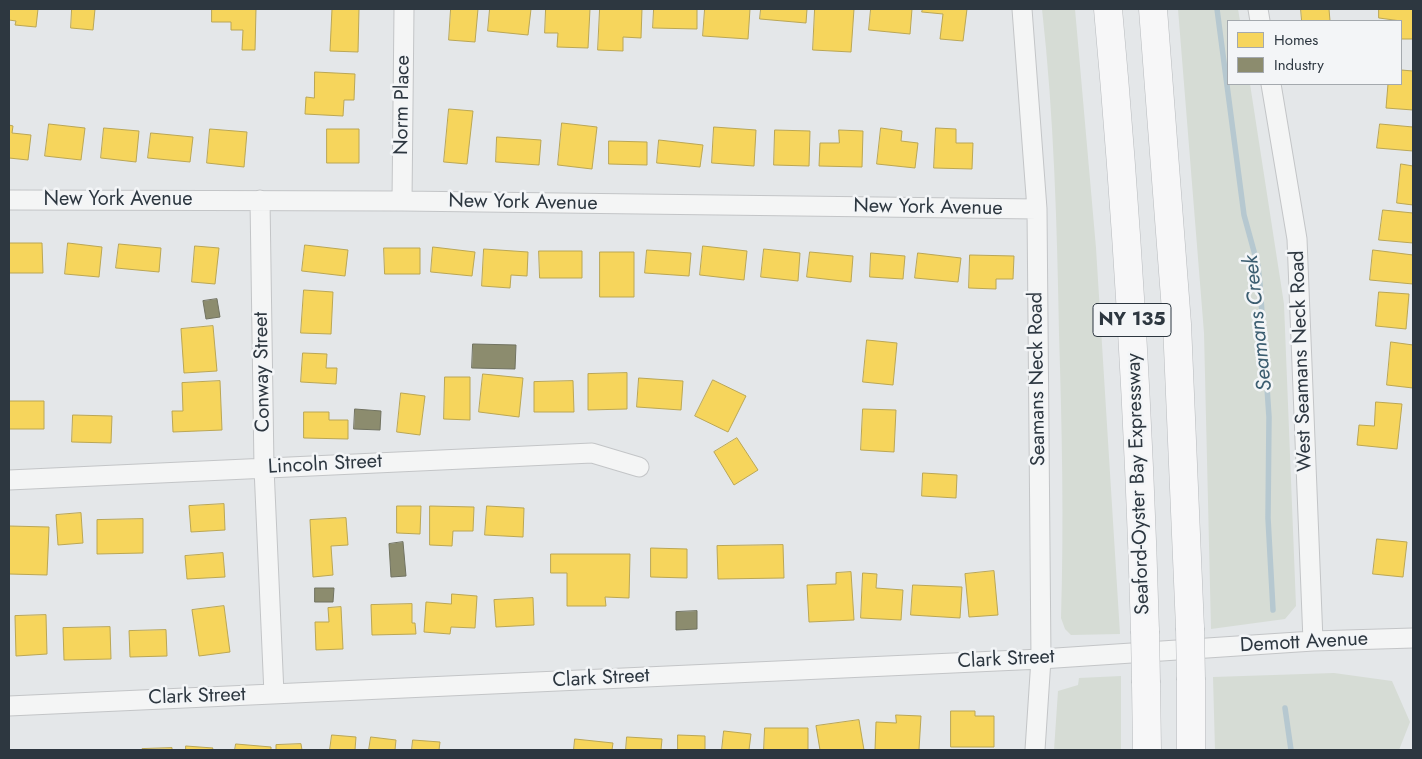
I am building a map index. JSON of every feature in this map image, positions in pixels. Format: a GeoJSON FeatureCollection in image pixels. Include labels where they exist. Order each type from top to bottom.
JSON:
{"type":"FeatureCollection","features":[{"type":"Feature","properties":{"kind":"highway","name":"Seaford-Oyster Bay Expressway"},"geometry":{"type":"LineString","coordinates":[[1108,9],[1120,146],[1133,336],[1146,631],[1146,750]]}},
{"type":"Feature","properties":{"kind":"highway","name":"NY 135"},"geometry":{"type":"LineString","coordinates":[[1152,9],[1164,143],[1176,324],[1192,638],[1191,750]]}},
{"type":"Feature","properties":{"kind":"street","name":"Norm Place"},"geometry":{"type":"LineString","coordinates":[[402,201],[404,9]]}},
{"type":"Feature","properties":{"kind":"street","name":"Seamans Neck Road"},"geometry":{"type":"LineString","coordinates":[[1022,9],[1037,209],[1041,659],[1035,750]]}},
{"type":"Feature","properties":{"kind":"street","name":"West Seamans Neck Road"},"geometry":{"type":"LineString","coordinates":[[1271,85],[1297,239],[1313,641]]}},
{"type":"Feature","properties":{"kind":"street","name":"New York Avenue"},"geometry":{"type":"LineString","coordinates":[[9,200],[402,201],[1037,209]]}},
{"type":"Feature","properties":{"kind":"street","name":"Conway Street"},"geometry":{"type":"LineString","coordinates":[[260,200],[264,468],[274,694]]}},
{"type":"Feature","properties":{"kind":"street","name":"Lincoln Street"},"geometry":{"type":"LineString","coordinates":[[9,480],[592,453],[639,467]]}},
{"type":"Feature","properties":{"kind":"street","name":"Demott Avenue"},"geometry":{"type":"LineString","coordinates":[[1192,638],[1313,641],[1413,638]]}},
{"type":"Feature","properties":{"kind":"street","name":"Clark Street"},"geometry":{"type":"LineString","coordinates":[[9,706],[1041,659],[1192,638]]}},
{"type":"Feature","properties":{"kind":"shaded area"},"geometry":{"type":"Polygon","coordinates":[[[1042,9],[1075,9],[1096,248],[1120,634],[1071,635],[1065,629],[1061,618],[1062,476],[1057,253],[1052,130],[1042,9]]]}},
{"type":"Feature","properties":{"kind":"shaded area"},"geometry":{"type":"Polygon","coordinates":[[[1178,9],[1238,9],[1240,20],[1227,20],[1227,85],[1250,85],[1284,304],[1296,606],[1285,619],[1211,629],[1204,333],[1178,9]]]}},
{"type":"Feature","properties":{"kind":"shaded area"},"geometry":{"type":"Polygon","coordinates":[[[1334,673],[1392,681],[1410,722],[1399,750],[1215,750],[1213,677],[1334,673]]]}},
{"type":"Feature","properties":{"kind":"shaded area"},"geometry":{"type":"Polygon","coordinates":[[[1121,676],[1121,750],[1054,750],[1058,691],[1078,685],[1079,678],[1121,676]]]}},
{"type":"Feature","properties":{"kind":"building: Homes"},"geometry":{"type":"Polygon","coordinates":[[[9,9],[38,9],[36,27],[15,25],[16,21],[9,20],[9,9]]]}},
{"type":"Feature","properties":{"kind":"building: Homes"},"geometry":{"type":"Polygon","coordinates":[[[72,9],[95,9],[93,30],[71,28],[72,9]]]}},
{"type":"Feature","properties":{"kind":"building: Homes"},"geometry":{"type":"Polygon","coordinates":[[[212,9],[256,9],[255,50],[242,50],[243,30],[231,30],[231,22],[212,22],[212,9]]]}},
{"type":"Feature","properties":{"kind":"building: Homes"},"geometry":{"type":"Polygon","coordinates":[[[332,9],[359,9],[358,52],[330,51],[332,9]]]}},
{"type":"Feature","properties":{"kind":"building: Homes"},"geometry":{"type":"Polygon","coordinates":[[[451,9],[478,9],[475,42],[449,40],[451,9]]]}},
{"type":"Feature","properties":{"kind":"building: Homes"},"geometry":{"type":"Polygon","coordinates":[[[490,9],[531,9],[528,35],[488,31],[490,9]]]}},
{"type":"Feature","properties":{"kind":"building: Homes"},"geometry":{"type":"Polygon","coordinates":[[[546,9],[590,9],[588,48],[557,47],[558,33],[545,33],[546,9]]]}},
{"type":"Feature","properties":{"kind":"building: Homes"},"geometry":{"type":"Polygon","coordinates":[[[600,9],[642,9],[641,38],[623,37],[623,51],[598,50],[600,9]]]}},
{"type":"Feature","properties":{"kind":"building: Homes"},"geometry":{"type":"Polygon","coordinates":[[[654,9],[697,9],[697,29],[653,28],[654,9]]]}},
{"type":"Feature","properties":{"kind":"building: Homes"},"geometry":{"type":"Polygon","coordinates":[[[705,9],[750,9],[748,39],[703,36],[705,9]]]}},
{"type":"Feature","properties":{"kind":"building: Homes"},"geometry":{"type":"Polygon","coordinates":[[[761,9],[807,9],[806,23],[760,19],[761,9]]]}},
{"type":"Feature","properties":{"kind":"building: Homes"},"geometry":{"type":"Polygon","coordinates":[[[815,9],[854,9],[851,52],[813,50],[815,9]]]}},
{"type":"Feature","properties":{"kind":"building: Homes"},"geometry":{"type":"Polygon","coordinates":[[[871,9],[912,9],[910,34],[869,30],[871,9]]]}},
{"type":"Feature","properties":{"kind":"building: Homes"},"geometry":{"type":"Polygon","coordinates":[[[923,9],[967,9],[963,41],[940,39],[943,14],[922,12],[923,9]]]}},
{"type":"Feature","properties":{"kind":"building: Homes"},"geometry":{"type":"Polygon","coordinates":[[[1301,9],[1329,9],[1330,20],[1302,20],[1301,9]]]}},
{"type":"Feature","properties":{"kind":"building: Homes"},"geometry":{"type":"Polygon","coordinates":[[[1379,9],[1413,9],[1413,39],[1402,39],[1402,20],[1379,18],[1379,9]]]}},
{"type":"Feature","properties":{"kind":"building: Homes"},"geometry":{"type":"Polygon","coordinates":[[[1402,70],[1413,71],[1413,110],[1386,108],[1388,85],[1402,85],[1402,70]]]}},
{"type":"Feature","properties":{"kind":"building: Homes"},"geometry":{"type":"Polygon","coordinates":[[[315,72],[355,74],[354,100],[344,100],[343,116],[305,114],[306,97],[314,98],[315,72]]]}},
{"type":"Feature","properties":{"kind":"building: Homes"},"geometry":{"type":"Polygon","coordinates":[[[449,109],[473,111],[467,164],[444,162],[449,109]]]}},
{"type":"Feature","properties":{"kind":"building: Homes"},"geometry":{"type":"Polygon","coordinates":[[[562,123],[597,127],[592,169],[558,165],[562,123]]]}},
{"type":"Feature","properties":{"kind":"building: Homes"},"geometry":{"type":"Polygon","coordinates":[[[49,124],[85,128],[81,160],[45,156],[49,124]]]}},
{"type":"Feature","properties":{"kind":"building: Homes"},"geometry":{"type":"Polygon","coordinates":[[[1380,124],[1413,127],[1413,151],[1377,148],[1380,124]]]}},
{"type":"Feature","properties":{"kind":"building: Homes"},"geometry":{"type":"Polygon","coordinates":[[[9,125],[13,126],[12,133],[31,135],[28,160],[9,158],[9,125]]]}},
{"type":"Feature","properties":{"kind":"building: Homes"},"geometry":{"type":"Polygon","coordinates":[[[714,127],[756,130],[754,166],[712,163],[714,127]]]}},
{"type":"Feature","properties":{"kind":"building: Homes"},"geometry":{"type":"Polygon","coordinates":[[[104,128],[139,131],[136,162],[101,158],[104,128]]]}},
{"type":"Feature","properties":{"kind":"building: Homes"},"geometry":{"type":"Polygon","coordinates":[[[881,128],[902,131],[901,141],[918,143],[915,168],[877,164],[881,128]]]}},
{"type":"Feature","properties":{"kind":"building: Homes"},"geometry":{"type":"Polygon","coordinates":[[[936,128],[956,129],[956,143],[973,143],[972,169],[934,168],[936,128]]]}},
{"type":"Feature","properties":{"kind":"building: Homes"},"geometry":{"type":"Polygon","coordinates":[[[210,129],[247,132],[244,167],[207,163],[210,129]]]}},
{"type":"Feature","properties":{"kind":"building: Homes"},"geometry":{"type":"Polygon","coordinates":[[[327,129],[359,129],[359,163],[327,163],[327,129]]]}},
{"type":"Feature","properties":{"kind":"building: Homes"},"geometry":{"type":"Polygon","coordinates":[[[775,130],[810,131],[809,166],[774,165],[775,130]]]}},
{"type":"Feature","properties":{"kind":"building: Homes"},"geometry":{"type":"Polygon","coordinates":[[[839,130],[863,131],[862,167],[819,166],[820,143],[839,143],[839,130]]]}},
{"type":"Feature","properties":{"kind":"building: Homes"},"geometry":{"type":"Polygon","coordinates":[[[151,133],[193,137],[190,162],[148,158],[151,133]]]}},
{"type":"Feature","properties":{"kind":"building: Homes"},"geometry":{"type":"Polygon","coordinates":[[[497,137],[541,140],[539,165],[496,162],[497,137]]]}},
{"type":"Feature","properties":{"kind":"building: Homes"},"geometry":{"type":"Polygon","coordinates":[[[659,140],[703,145],[700,167],[657,163],[659,140]]]}},
{"type":"Feature","properties":{"kind":"building: Homes"},"geometry":{"type":"Polygon","coordinates":[[[609,141],[647,142],[647,165],[609,164],[609,141]]]}},
{"type":"Feature","properties":{"kind":"building: Homes"},"geometry":{"type":"Polygon","coordinates":[[[1401,164],[1413,166],[1413,205],[1397,203],[1401,164]]]}},
{"type":"Feature","properties":{"kind":"building: Homes"},"geometry":{"type":"Polygon","coordinates":[[[1383,210],[1413,213],[1413,243],[1379,240],[1383,210]]]}},
{"type":"Feature","properties":{"kind":"building: Homes"},"geometry":{"type":"Polygon","coordinates":[[[9,243],[42,243],[43,273],[9,273],[9,243]]]}},
{"type":"Feature","properties":{"kind":"building: Homes"},"geometry":{"type":"Polygon","coordinates":[[[68,243],[102,247],[99,277],[65,274],[68,243]]]}},
{"type":"Feature","properties":{"kind":"building: Homes"},"geometry":{"type":"Polygon","coordinates":[[[119,244],[161,248],[159,272],[116,268],[119,244]]]}},
{"type":"Feature","properties":{"kind":"building: Homes"},"geometry":{"type":"Polygon","coordinates":[[[305,245],[348,250],[345,276],[302,271],[305,245]]]}},
{"type":"Feature","properties":{"kind":"building: Homes"},"geometry":{"type":"Polygon","coordinates":[[[195,246],[219,248],[215,284],[192,282],[195,246]]]}},
{"type":"Feature","properties":{"kind":"building: Homes"},"geometry":{"type":"Polygon","coordinates":[[[703,246],[747,251],[744,280],[700,275],[703,246]]]}},
{"type":"Feature","properties":{"kind":"building: Homes"},"geometry":{"type":"Polygon","coordinates":[[[433,247],[475,252],[472,276],[431,272],[433,247]]]}},
{"type":"Feature","properties":{"kind":"building: Homes"},"geometry":{"type":"Polygon","coordinates":[[[384,248],[420,248],[420,274],[385,274],[384,248]]]}},
{"type":"Feature","properties":{"kind":"building: Homes"},"geometry":{"type":"Polygon","coordinates":[[[484,249],[528,252],[527,276],[511,275],[510,288],[482,286],[484,249]]]}},
{"type":"Feature","properties":{"kind":"building: Homes"},"geometry":{"type":"Polygon","coordinates":[[[764,249],[800,253],[798,281],[761,277],[764,249]]]}},
{"type":"Feature","properties":{"kind":"building: Homes"},"geometry":{"type":"Polygon","coordinates":[[[647,250],[691,253],[689,276],[645,273],[647,250]]]}},
{"type":"Feature","properties":{"kind":"building: Homes"},"geometry":{"type":"Polygon","coordinates":[[[1373,250],[1413,255],[1413,284],[1370,280],[1373,250]]]}},
{"type":"Feature","properties":{"kind":"building: Homes"},"geometry":{"type":"Polygon","coordinates":[[[539,251],[582,251],[582,278],[540,278],[539,251]]]}},
{"type":"Feature","properties":{"kind":"building: Homes"},"geometry":{"type":"Polygon","coordinates":[[[600,252],[634,252],[634,297],[600,297],[600,252]]]}},
{"type":"Feature","properties":{"kind":"building: Homes"},"geometry":{"type":"Polygon","coordinates":[[[810,252],[853,256],[851,282],[807,277],[810,252]]]}},
{"type":"Feature","properties":{"kind":"building: Homes"},"geometry":{"type":"Polygon","coordinates":[[[871,253],[905,256],[903,279],[870,277],[871,253]]]}},
{"type":"Feature","properties":{"kind":"building: Homes"},"geometry":{"type":"Polygon","coordinates":[[[918,253],[961,258],[958,282],[915,278],[918,253]]]}},
{"type":"Feature","properties":{"kind":"building: Homes"},"geometry":{"type":"Polygon","coordinates":[[[970,255],[1014,256],[1013,279],[996,279],[996,289],[969,288],[970,255]]]}},
{"type":"Feature","properties":{"kind":"building: Homes"},"geometry":{"type":"Polygon","coordinates":[[[304,290],[333,292],[331,334],[301,333],[304,290]]]}},
{"type":"Feature","properties":{"kind":"building: Homes"},"geometry":{"type":"Polygon","coordinates":[[[1379,292],[1409,294],[1406,329],[1376,326],[1379,292]]]}},
{"type":"Feature","properties":{"kind":"building: Homes"},"geometry":{"type":"Polygon","coordinates":[[[213,326],[217,371],[184,373],[181,329],[213,326]]]}},
{"type":"Feature","properties":{"kind":"building: Homes"},"geometry":{"type":"Polygon","coordinates":[[[867,340],[897,343],[893,385],[863,382],[867,340]]]}},
{"type":"Feature","properties":{"kind":"building: Homes"},"geometry":{"type":"Polygon","coordinates":[[[1391,342],[1413,345],[1413,388],[1387,385],[1391,342]]]}},
{"type":"Feature","properties":{"kind":"building: Homes"},"geometry":{"type":"Polygon","coordinates":[[[303,353],[327,354],[326,368],[337,368],[336,384],[301,382],[303,353]]]}},
{"type":"Feature","properties":{"kind":"building: Homes"},"geometry":{"type":"Polygon","coordinates":[[[627,373],[627,409],[588,410],[588,374],[627,373]]]}},
{"type":"Feature","properties":{"kind":"building: Homes"},"geometry":{"type":"Polygon","coordinates":[[[483,374],[523,378],[519,417],[479,412],[483,374]]]}},
{"type":"Feature","properties":{"kind":"building: Homes"},"geometry":{"type":"Polygon","coordinates":[[[445,377],[470,377],[470,420],[444,419],[445,377]]]}},
{"type":"Feature","properties":{"kind":"building: Homes"},"geometry":{"type":"Polygon","coordinates":[[[639,378],[683,381],[681,410],[637,407],[639,378]]]}},
{"type":"Feature","properties":{"kind":"building: Homes"},"geometry":{"type":"Polygon","coordinates":[[[713,380],[746,396],[728,432],[695,416],[713,380]]]}},
{"type":"Feature","properties":{"kind":"building: Homes"},"geometry":{"type":"Polygon","coordinates":[[[220,381],[222,430],[173,432],[172,411],[183,411],[182,383],[220,381]]]}},
{"type":"Feature","properties":{"kind":"building: Homes"},"geometry":{"type":"Polygon","coordinates":[[[573,381],[574,412],[534,412],[534,382],[573,381]]]}},
{"type":"Feature","properties":{"kind":"building: Homes"},"geometry":{"type":"Polygon","coordinates":[[[401,393],[425,396],[420,435],[397,432],[401,393]]]}},
{"type":"Feature","properties":{"kind":"building: Homes"},"geometry":{"type":"Polygon","coordinates":[[[9,401],[44,401],[44,429],[9,429],[9,401]]]}},
{"type":"Feature","properties":{"kind":"building: Homes"},"geometry":{"type":"Polygon","coordinates":[[[1376,402],[1402,404],[1397,449],[1357,445],[1359,425],[1374,426],[1376,402]]]}},
{"type":"Feature","properties":{"kind":"building: Homes"},"geometry":{"type":"Polygon","coordinates":[[[863,409],[896,410],[894,452],[861,450],[863,409]]]}},
{"type":"Feature","properties":{"kind":"building: Homes"},"geometry":{"type":"Polygon","coordinates":[[[304,412],[329,412],[329,420],[348,420],[348,439],[304,438],[304,412]]]}},
{"type":"Feature","properties":{"kind":"building: Homes"},"geometry":{"type":"Polygon","coordinates":[[[73,415],[112,416],[111,443],[72,442],[73,415]]]}},
{"type":"Feature","properties":{"kind":"building: Homes"},"geometry":{"type":"Polygon","coordinates":[[[737,438],[758,470],[734,485],[714,452],[737,438]]]}},
{"type":"Feature","properties":{"kind":"building: Homes"},"geometry":{"type":"Polygon","coordinates":[[[923,473],[957,475],[956,498],[922,496],[923,473]]]}},
{"type":"Feature","properties":{"kind":"building: Homes"},"geometry":{"type":"Polygon","coordinates":[[[224,504],[225,530],[191,532],[189,506],[224,504]]]}},
{"type":"Feature","properties":{"kind":"building: Homes"},"geometry":{"type":"Polygon","coordinates":[[[397,506],[421,506],[420,534],[397,533],[397,506]]]}},
{"type":"Feature","properties":{"kind":"building: Homes"},"geometry":{"type":"Polygon","coordinates":[[[430,506],[474,507],[473,531],[453,531],[452,546],[430,545],[430,506]]]}},
{"type":"Feature","properties":{"kind":"building: Homes"},"geometry":{"type":"Polygon","coordinates":[[[487,506],[524,508],[523,537],[485,535],[487,506]]]}},
{"type":"Feature","properties":{"kind":"building: Homes"},"geometry":{"type":"Polygon","coordinates":[[[81,513],[83,543],[58,545],[56,515],[81,513]]]}},
{"type":"Feature","properties":{"kind":"building: Homes"},"geometry":{"type":"Polygon","coordinates":[[[346,518],[348,545],[331,546],[333,575],[313,577],[310,520],[346,518]]]}},
{"type":"Feature","properties":{"kind":"building: Homes"},"geometry":{"type":"Polygon","coordinates":[[[143,519],[143,553],[97,554],[97,520],[143,519]]]}},
{"type":"Feature","properties":{"kind":"building: Homes"},"geometry":{"type":"Polygon","coordinates":[[[9,526],[49,527],[47,575],[9,574],[9,526]]]}},
{"type":"Feature","properties":{"kind":"building: Homes"},"geometry":{"type":"Polygon","coordinates":[[[1377,539],[1407,542],[1403,577],[1373,574],[1377,539]]]}},
{"type":"Feature","properties":{"kind":"building: Homes"},"geometry":{"type":"Polygon","coordinates":[[[783,545],[784,578],[718,579],[717,546],[783,545]]]}},
{"type":"Feature","properties":{"kind":"building: Homes"},"geometry":{"type":"Polygon","coordinates":[[[651,548],[687,549],[687,578],[651,577],[651,548]]]}},
{"type":"Feature","properties":{"kind":"building: Homes"},"geometry":{"type":"Polygon","coordinates":[[[223,553],[225,577],[187,579],[185,556],[223,553]]]}},
{"type":"Feature","properties":{"kind":"building: Homes"},"geometry":{"type":"Polygon","coordinates":[[[551,554],[630,554],[629,598],[605,597],[606,606],[567,606],[567,573],[551,573],[551,554]]]}},
{"type":"Feature","properties":{"kind":"building: Homes"},"geometry":{"type":"Polygon","coordinates":[[[994,571],[998,615],[969,617],[965,574],[994,571]]]}},
{"type":"Feature","properties":{"kind":"building: Homes"},"geometry":{"type":"Polygon","coordinates":[[[851,572],[854,620],[809,622],[807,585],[836,584],[836,573],[851,572]]]}},
{"type":"Feature","properties":{"kind":"building: Homes"},"geometry":{"type":"Polygon","coordinates":[[[863,573],[877,574],[876,588],[903,590],[901,620],[861,618],[863,573]]]}},
{"type":"Feature","properties":{"kind":"building: Homes"},"geometry":{"type":"Polygon","coordinates":[[[913,585],[962,587],[960,618],[911,615],[913,585]]]}},
{"type":"Feature","properties":{"kind":"building: Homes"},"geometry":{"type":"Polygon","coordinates":[[[452,594],[477,596],[475,628],[451,627],[450,634],[424,632],[426,602],[451,604],[452,594]]]}},
{"type":"Feature","properties":{"kind":"building: Homes"},"geometry":{"type":"Polygon","coordinates":[[[533,598],[534,625],[496,627],[494,600],[533,598]]]}},
{"type":"Feature","properties":{"kind":"building: Homes"},"geometry":{"type":"Polygon","coordinates":[[[412,604],[412,623],[415,623],[416,634],[372,635],[371,605],[412,604]]]}},
{"type":"Feature","properties":{"kind":"building: Homes"},"geometry":{"type":"Polygon","coordinates":[[[224,606],[230,652],[199,656],[192,610],[224,606]]]}},
{"type":"Feature","properties":{"kind":"building: Homes"},"geometry":{"type":"Polygon","coordinates":[[[341,607],[343,649],[316,650],[315,622],[329,622],[328,608],[341,607]]]}},
{"type":"Feature","properties":{"kind":"building: Homes"},"geometry":{"type":"Polygon","coordinates":[[[46,615],[47,654],[16,656],[15,616],[46,615]]]}},
{"type":"Feature","properties":{"kind":"building: Homes"},"geometry":{"type":"Polygon","coordinates":[[[110,627],[111,659],[64,660],[63,628],[110,627]]]}},
{"type":"Feature","properties":{"kind":"building: Homes"},"geometry":{"type":"Polygon","coordinates":[[[166,630],[167,656],[130,657],[129,631],[166,630]]]}},
{"type":"Feature","properties":{"kind":"building: Homes"},"geometry":{"type":"Polygon","coordinates":[[[951,711],[975,711],[975,716],[994,716],[994,747],[951,747],[951,711]]]}},
{"type":"Feature","properties":{"kind":"building: Homes"},"geometry":{"type":"Polygon","coordinates":[[[896,715],[921,716],[919,750],[875,750],[876,722],[896,723],[896,715]]]}},
{"type":"Feature","properties":{"kind":"building: Homes"},"geometry":{"type":"Polygon","coordinates":[[[859,720],[864,750],[820,750],[816,726],[859,720]]]}},
{"type":"Feature","properties":{"kind":"building: Homes"},"geometry":{"type":"Polygon","coordinates":[[[765,728],[808,728],[808,750],[764,750],[765,728]]]}},
{"type":"Feature","properties":{"kind":"building: Homes"},"geometry":{"type":"Polygon","coordinates":[[[724,731],[751,734],[749,750],[722,750],[724,731]]]}},
{"type":"Feature","properties":{"kind":"building: Homes"},"geometry":{"type":"Polygon","coordinates":[[[332,735],[356,737],[355,750],[330,750],[332,735]]]}},
{"type":"Feature","properties":{"kind":"building: Homes"},"geometry":{"type":"Polygon","coordinates":[[[678,735],[705,736],[705,750],[678,750],[678,735]]]}},
{"type":"Feature","properties":{"kind":"building: Homes"},"geometry":{"type":"Polygon","coordinates":[[[371,737],[396,740],[395,750],[369,750],[371,737]]]}},
{"type":"Feature","properties":{"kind":"building: Homes"},"geometry":{"type":"Polygon","coordinates":[[[627,737],[662,739],[661,750],[626,750],[627,737]]]}},
{"type":"Feature","properties":{"kind":"building: Homes"},"geometry":{"type":"Polygon","coordinates":[[[575,739],[613,743],[612,750],[574,750],[575,739]]]}},
{"type":"Feature","properties":{"kind":"building: Homes"},"geometry":{"type":"Polygon","coordinates":[[[413,740],[440,742],[439,750],[412,750],[413,740]]]}},
{"type":"Feature","properties":{"kind":"building: Homes"},"geometry":{"type":"Polygon","coordinates":[[[236,744],[271,747],[271,750],[235,750],[236,744]]]}},
{"type":"Feature","properties":{"kind":"building: Homes"},"geometry":{"type":"Polygon","coordinates":[[[301,744],[302,750],[276,750],[276,745],[301,744]]]}},
{"type":"Feature","properties":{"kind":"building: Homes"},"geometry":{"type":"Polygon","coordinates":[[[186,746],[213,748],[212,750],[186,750],[186,746]]]}},
{"type":"Feature","properties":{"kind":"building: Homes"},"geometry":{"type":"Polygon","coordinates":[[[172,748],[172,750],[142,750],[142,749],[172,748]]]}},
{"type":"Feature","properties":{"kind":"building: Industry"},"geometry":{"type":"Polygon","coordinates":[[[217,299],[220,317],[206,319],[203,301],[217,299]]]}},
{"type":"Feature","properties":{"kind":"building: Industry"},"geometry":{"type":"Polygon","coordinates":[[[473,344],[516,345],[515,369],[472,368],[473,344]]]}},
{"type":"Feature","properties":{"kind":"building: Industry"},"geometry":{"type":"Polygon","coordinates":[[[355,409],[381,411],[380,430],[354,429],[355,409]]]}},
{"type":"Feature","properties":{"kind":"building: Industry"},"geometry":{"type":"Polygon","coordinates":[[[403,542],[406,576],[391,577],[389,544],[403,542]]]}},
{"type":"Feature","properties":{"kind":"building: Industry"},"geometry":{"type":"Polygon","coordinates":[[[315,588],[334,588],[333,602],[315,602],[315,588]]]}},
{"type":"Feature","properties":{"kind":"building: Industry"},"geometry":{"type":"Polygon","coordinates":[[[697,611],[697,629],[676,630],[676,612],[697,611]]]}},
{"type":"Feature","properties":{"kind":"waterway","name":"Seamans Creek"},"geometry":{"type":"LineString","coordinates":[[1217,9],[1244,215],[1258,266],[1260,284],[1269,417],[1268,518],[1273,610]]}},
{"type":"Feature","properties":{"kind":"waterway","name":"Seamans Creek"},"geometry":{"type":"LineString","coordinates":[[1285,708],[1291,750]]}}]}
